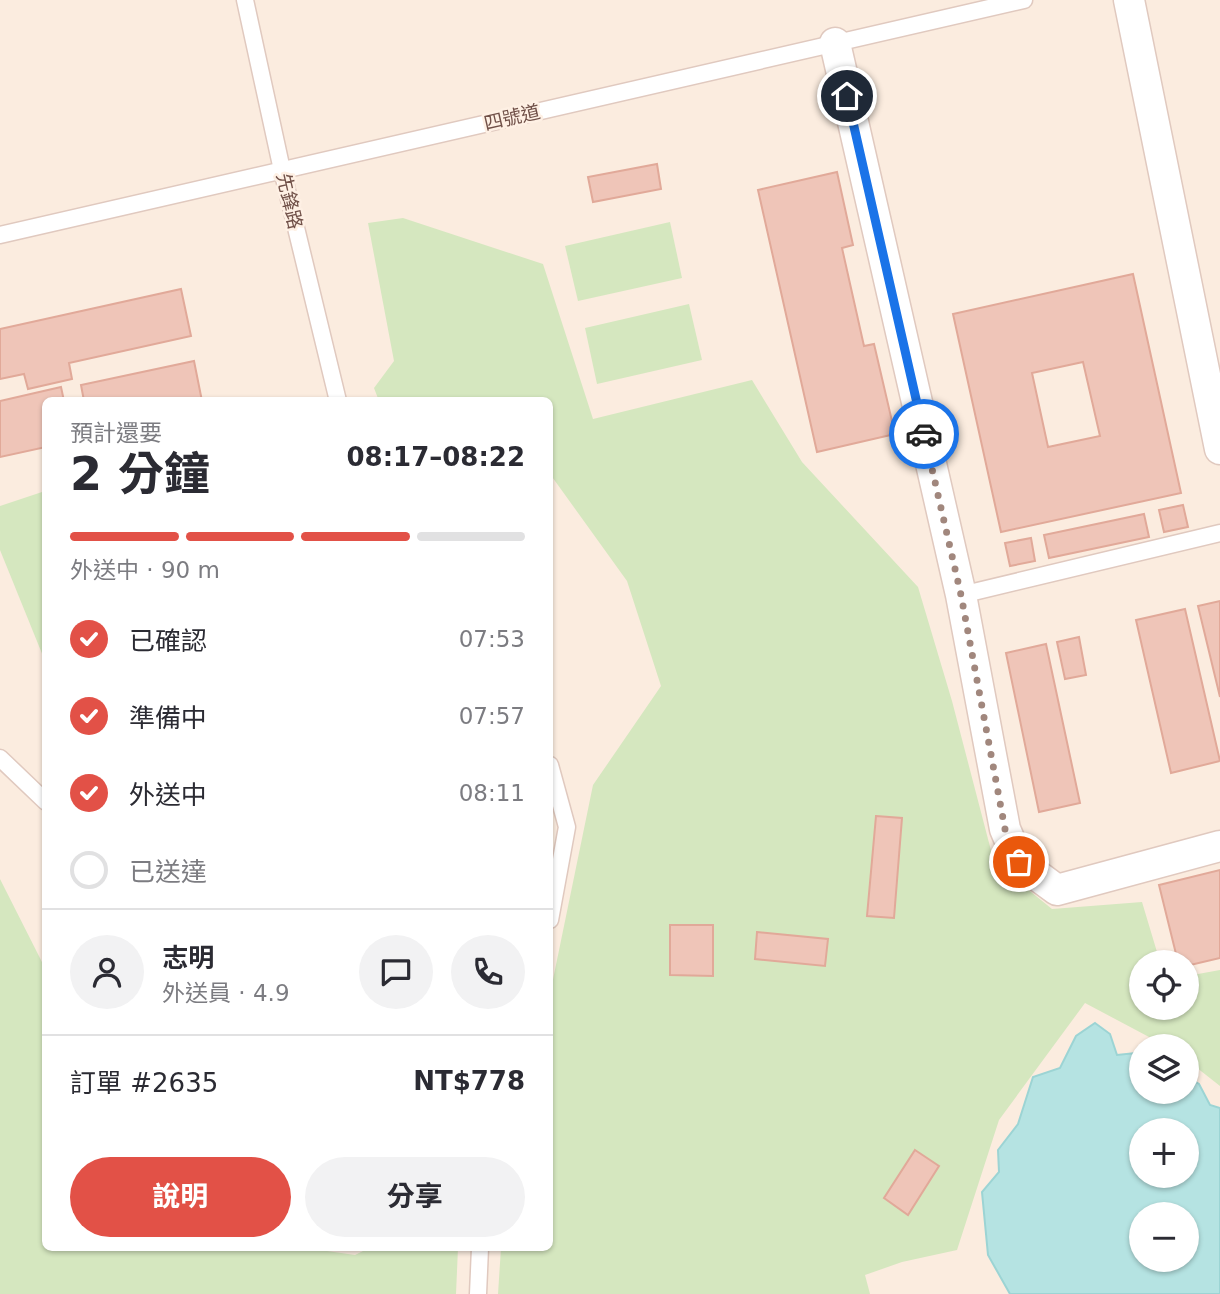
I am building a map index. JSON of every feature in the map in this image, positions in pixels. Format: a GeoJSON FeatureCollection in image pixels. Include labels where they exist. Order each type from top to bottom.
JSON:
{"type":"FeatureCollection","features":[{"type":"Feature","properties":{"kind":"street"},"geometry":{"type":"LineString","coordinates":[[1129,0],[1220,449]]}},
{"type":"Feature","properties":{"kind":"street"},"geometry":{"type":"LineString","coordinates":[[835,43],[961,595],[1005,829],[1019,862],[1057,890],[1220,846]]}},
{"type":"Feature","properties":{"kind":"lane","name":"先鋒路"},"geometry":{"type":"LineString","coordinates":[[246,0],[282,170],[337,397]]}},
{"type":"Feature","properties":{"kind":"lane","name":"四號道"},"geometry":{"type":"LineString","coordinates":[[0,235],[1024,0]]}},
{"type":"Feature","properties":{"kind":"lane"},"geometry":{"type":"LineString","coordinates":[[961,595],[1220,533]]}},
{"type":"Feature","properties":{"kind":"lane"},"geometry":{"type":"LineString","coordinates":[[0,758],[42,798]]}},
{"type":"Feature","properties":{"kind":"lane"},"geometry":{"type":"LineString","coordinates":[[553,776],[567,827],[553,904]]}},
{"type":"Feature","properties":{"kind":"lane"},"geometry":{"type":"LineString","coordinates":[[478,1294],[480,1251]]}},
{"type":"Feature","properties":{"kind":"green space"},"geometry":{"type":"Polygon","coordinates":[[[403,218],[543,264],[593,419],[752,380],[802,462],[918,587],[952,701],[994,862],[1052,909],[1142,902],[1156,950],[1129,950],[1129,1020],[1199,1020],[1199,974],[1220,970],[1220,1086],[1199,1069],[1199,1034],[1143,1034],[1085,1003],[999,1120],[957,1250],[902,1262],[865,1275],[870,1294],[498,1294],[501,1251],[553,1251],[553,979],[593,785],[661,686],[627,581],[553,478],[553,397],[377,397],[374,388],[394,361],[368,223],[403,218]]]}},
{"type":"Feature","properties":{"kind":"green space"},"geometry":{"type":"Polygon","coordinates":[[[670,222],[682,278],[578,301],[565,246],[670,222]]]}},
{"type":"Feature","properties":{"kind":"green space"},"geometry":{"type":"Polygon","coordinates":[[[689,304],[702,360],[597,384],[585,328],[689,304]]]}},
{"type":"Feature","properties":{"kind":"green space"},"geometry":{"type":"Polygon","coordinates":[[[42,492],[42,654],[0,550],[0,506],[42,492]]]}},
{"type":"Feature","properties":{"kind":"green space"},"geometry":{"type":"Polygon","coordinates":[[[0,879],[42,962],[42,1251],[327,1251],[355,1255],[363,1251],[458,1251],[456,1294],[0,1294],[0,879]]]}},
{"type":"Feature","properties":{"kind":"water"},"geometry":{"type":"Polygon","coordinates":[[[1095,1023],[1110,1034],[1117,1055],[1129,1054],[1129,1104],[1199,1104],[1199,1084],[1210,1105],[1220,1108],[1220,1294],[1010,1294],[988,1255],[982,1192],[999,1172],[998,1150],[1018,1124],[1033,1077],[1060,1068],[1076,1036],[1095,1023]]]}},
{"type":"Feature","properties":{"kind":"building"},"geometry":{"type":"Polygon","coordinates":[[[657,164],[661,189],[593,202],[588,177],[657,164]]]}},
{"type":"Feature","properties":{"kind":"building"},"geometry":{"type":"Polygon","coordinates":[[[837,172],[853,245],[842,248],[864,346],[874,344],[895,434],[817,452],[758,190],[837,172]]]}},
{"type":"Feature","properties":{"kind":"building"},"geometry":{"type":"Polygon","coordinates":[[[1133,274],[1181,493],[1001,532],[953,314],[1133,274]],[[1083,362],[1032,373],[1048,447],[1100,436],[1083,362]]]}},
{"type":"Feature","properties":{"kind":"building"},"geometry":{"type":"Polygon","coordinates":[[[181,289],[191,336],[69,363],[72,379],[28,389],[24,374],[0,379],[0,329],[181,289]]]}},
{"type":"Feature","properties":{"kind":"building"},"geometry":{"type":"Polygon","coordinates":[[[194,361],[201,397],[83,397],[81,385],[194,361]]]}},
{"type":"Feature","properties":{"kind":"building"},"geometry":{"type":"Polygon","coordinates":[[[61,387],[63,397],[42,397],[42,448],[0,457],[0,401],[61,387]]]}},
{"type":"Feature","properties":{"kind":"building"},"geometry":{"type":"Polygon","coordinates":[[[1183,505],[1188,527],[1164,532],[1159,510],[1183,505]]]}},
{"type":"Feature","properties":{"kind":"building"},"geometry":{"type":"Polygon","coordinates":[[[1144,514],[1149,537],[1049,558],[1044,535],[1144,514]]]}},
{"type":"Feature","properties":{"kind":"building"},"geometry":{"type":"Polygon","coordinates":[[[1031,538],[1035,561],[1010,566],[1005,543],[1031,538]]]}},
{"type":"Feature","properties":{"kind":"building"},"geometry":{"type":"Polygon","coordinates":[[[1220,601],[1220,697],[1198,606],[1220,601]]]}},
{"type":"Feature","properties":{"kind":"building"},"geometry":{"type":"Polygon","coordinates":[[[1185,609],[1220,761],[1171,773],[1136,620],[1185,609]]]}},
{"type":"Feature","properties":{"kind":"building"},"geometry":{"type":"Polygon","coordinates":[[[1079,637],[1086,675],[1065,679],[1057,642],[1079,637]]]}},
{"type":"Feature","properties":{"kind":"building"},"geometry":{"type":"Polygon","coordinates":[[[1046,644],[1080,803],[1039,812],[1006,653],[1046,644]]]}},
{"type":"Feature","properties":{"kind":"building"},"geometry":{"type":"Polygon","coordinates":[[[876,816],[902,818],[894,918],[867,916],[876,816]]]}},
{"type":"Feature","properties":{"kind":"building"},"geometry":{"type":"Polygon","coordinates":[[[1220,870],[1220,958],[1199,963],[1199,950],[1175,950],[1159,885],[1220,870]]]}},
{"type":"Feature","properties":{"kind":"building"},"geometry":{"type":"Polygon","coordinates":[[[670,925],[713,925],[713,976],[670,975],[670,925]]]}},
{"type":"Feature","properties":{"kind":"building"},"geometry":{"type":"Polygon","coordinates":[[[757,932],[828,939],[825,966],[755,959],[757,932]]]}},
{"type":"Feature","properties":{"kind":"building"},"geometry":{"type":"Polygon","coordinates":[[[915,1150],[939,1166],[908,1215],[884,1198],[915,1150]]]}},
{"type":"Feature","properties":{"kind":"way so far"},"geometry":{"type":"LineString","coordinates":[[924,434],[961,595],[1005,829],[1019,862]]}},
{"type":"Feature","properties":{"kind":"route"},"geometry":{"type":"LineString","coordinates":[[847,96],[924,434]]}}]}
